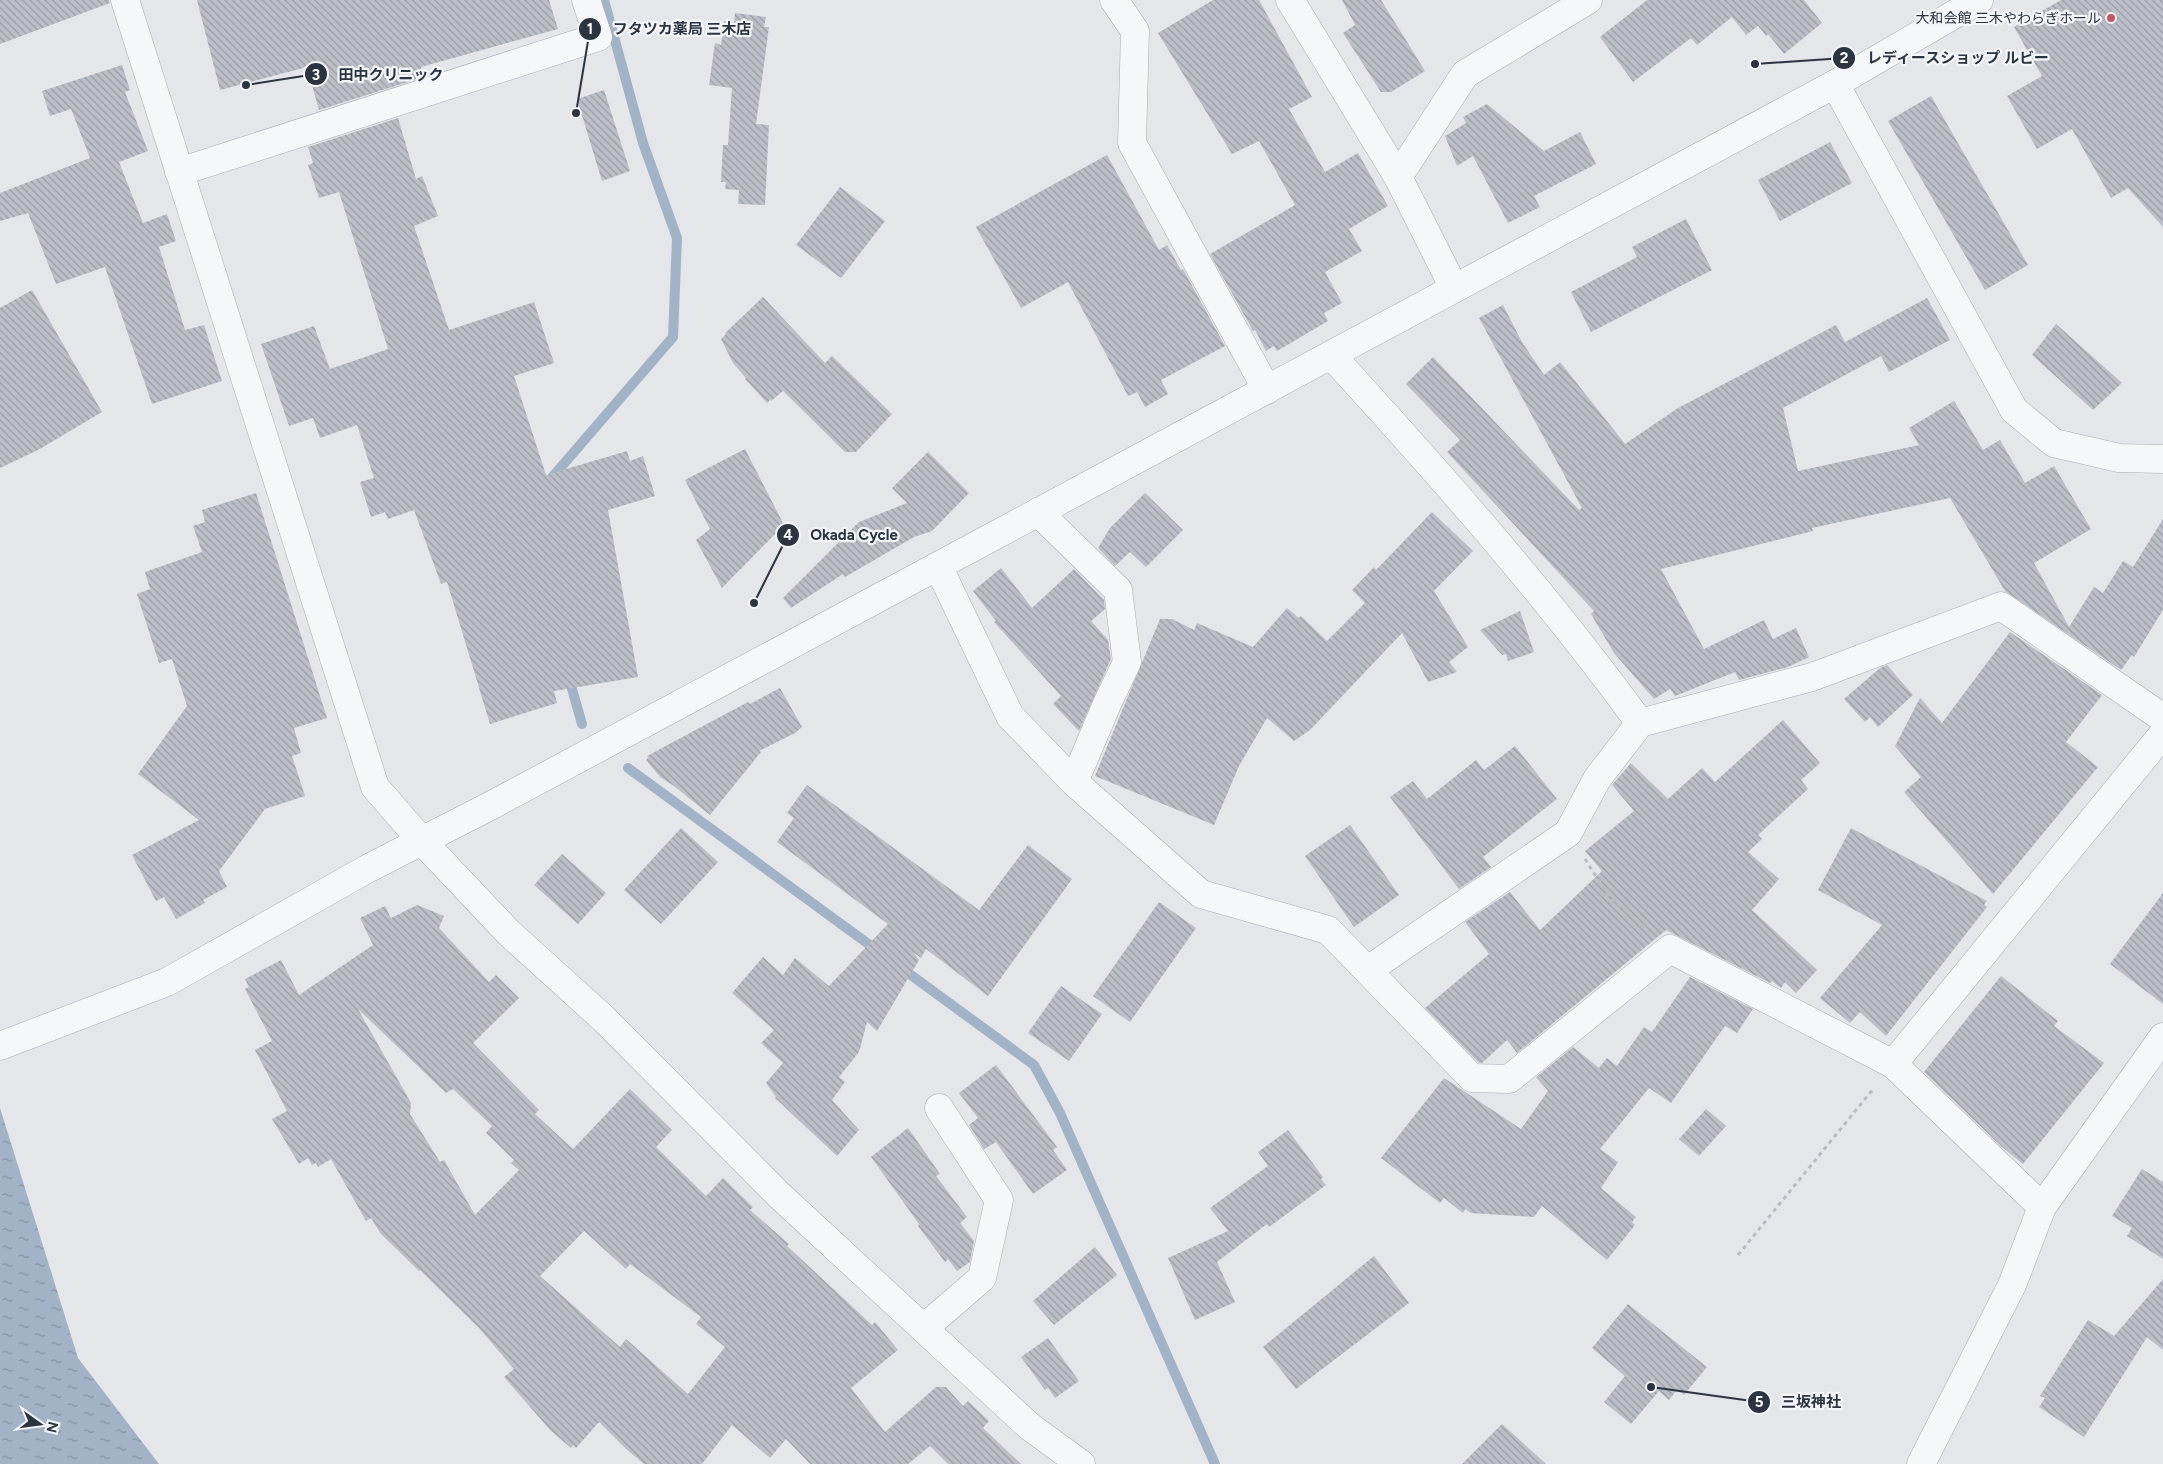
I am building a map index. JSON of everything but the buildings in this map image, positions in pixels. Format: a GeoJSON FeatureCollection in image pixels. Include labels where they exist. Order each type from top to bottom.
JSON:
{"type":"FeatureCollection","features":[{"type":"Feature","properties":{"kind":"street"},"geometry":{"type":"LineString","coordinates":[[125,0],[376,787],[422,841],[509,933],[624,1039],[779,1195],[1029,1426],[1081,1464]]}},
{"type":"Feature","properties":{"kind":"street"},"geometry":{"type":"LineString","coordinates":[[179,172],[598,37],[586,0]]}},
{"type":"Feature","properties":{"kind":"street"},"geometry":{"type":"LineString","coordinates":[[1114,0],[1135,31],[1132,143],[1267,390]]}},
{"type":"Feature","properties":{"kind":"street"},"geometry":{"type":"LineString","coordinates":[[1290,0],[1398,177],[1454,288]]}},
{"type":"Feature","properties":{"kind":"street"},"geometry":{"type":"LineString","coordinates":[[1398,177],[1465,74],[1588,0]]}},
{"type":"Feature","properties":{"kind":"street"},"geometry":{"type":"LineString","coordinates":[[0,1046],[167,982],[367,869],[938,566],[1835,84],[1979,0]]}},
{"type":"Feature","properties":{"kind":"street"},"geometry":{"type":"LineString","coordinates":[[1835,84],[2014,410],[2054,443],[2119,458],[2163,459]]}},
{"type":"Feature","properties":{"kind":"street"},"geometry":{"type":"LineString","coordinates":[[1331,355],[1435,469],[1606,676],[1640,723]]}},
{"type":"Feature","properties":{"kind":"street"},"geometry":{"type":"LineString","coordinates":[[1038,512],[1118,590],[1127,662],[1074,782]]}},
{"type":"Feature","properties":{"kind":"street"},"geometry":{"type":"LineString","coordinates":[[938,566],[1010,716],[1074,782],[1201,894],[1328,930],[1472,1078],[1509,1079],[1670,948],[1893,1064],[2042,1207]]}},
{"type":"Feature","properties":{"kind":"street"},"geometry":{"type":"LineString","coordinates":[[1368,970],[1568,833],[1597,779],[1640,723],[1812,677],[2001,606],[2162,733],[1893,1064]]}},
{"type":"Feature","properties":{"kind":"street"},"geometry":{"type":"LineString","coordinates":[[1921,1464],[2012,1285],[2042,1207],[2163,1037]]}},
{"type":"Feature","properties":{"kind":"street"},"geometry":{"type":"LineString","coordinates":[[924,1328],[982,1278],[999,1200],[939,1108]]}},
{"type":"Feature","properties":{"kind":"path"},"geometry":{"type":"LineString","coordinates":[[1568,833],[1608,895],[1670,948]]}},
{"type":"Feature","properties":{"kind":"path"},"geometry":{"type":"LineString","coordinates":[[1738,1255],[1893,1064]]}},
{"type":"Feature","properties":{"kind":"water"},"geometry":{"type":"Polygon","coordinates":[[[0,1108],[78,1358],[159,1464],[0,1464],[0,1108]]]}},
{"type":"Feature","properties":{"kind":"waterway"},"geometry":{"type":"LineString","coordinates":[[549,481],[673,337],[677,238],[643,143],[604,0]]}},
{"type":"Feature","properties":{"kind":"waterway"},"geometry":{"type":"LineString","coordinates":[[568,675],[582,724]]}},
{"type":"Feature","properties":{"kind":"waterway"},"geometry":{"type":"LineString","coordinates":[[628,768],[878,951]]}},
{"type":"Feature","properties":{"kind":"waterway"},"geometry":{"type":"LineString","coordinates":[[900,967],[1034,1065],[1060,1113],[1215,1464]]}},
{"type":"Feature","properties":{"kind":"place","name":"大和会館 三木やわらぎホール"},"geometry":{"type":"Point","coordinates":[2111,18]}},
{"type":"Feature","properties":{"kind":"place","name":"レディースショップ ルビー"},"geometry":{"type":"Point","coordinates":[1755,64]}},
{"type":"Feature","properties":{"kind":"place","name":"田中クリニック"},"geometry":{"type":"Point","coordinates":[246,85]}},
{"type":"Feature","properties":{"kind":"place","name":"フタツカ薬局 三木店"},"geometry":{"type":"Point","coordinates":[576,113]}},
{"type":"Feature","properties":{"kind":"place","name":"Okada Cycle"},"geometry":{"type":"Point","coordinates":[754,603]}},
{"type":"Feature","properties":{"kind":"place","name":"三坂神社"},"geometry":{"type":"Point","coordinates":[1651,1387]}}]}
